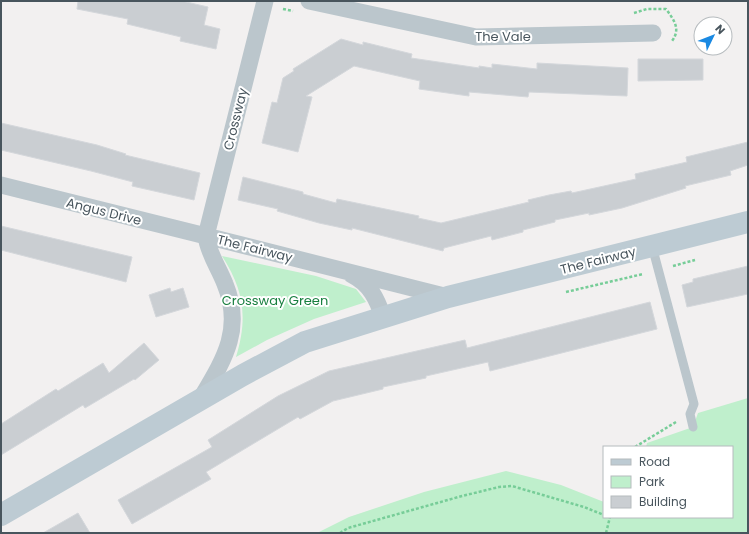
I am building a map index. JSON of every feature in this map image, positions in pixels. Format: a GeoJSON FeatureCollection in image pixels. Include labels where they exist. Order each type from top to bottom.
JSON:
{"type":"FeatureCollection","features":[{"type":"Feature","properties":{"kind":"street","name":"Crossway"},"geometry":{"type":"LineString","coordinates":[[206,236],[265,1]]}},
{"type":"Feature","properties":{"kind":"street","name":"The Vale"},"geometry":{"type":"LineString","coordinates":[[309,1],[476,37],[653,33]]}},
{"type":"Feature","properties":{"kind":"street","name":"Angus Drive"},"geometry":{"type":"LineString","coordinates":[[1,185],[206,236]]}},
{"type":"Feature","properties":{"kind":"street","name":"The Fairway"},"geometry":{"type":"LineString","coordinates":[[1,515],[200,400],[305,342],[448,297],[748,222]]}},
{"type":"Feature","properties":{"kind":"street","name":"The Fairway"},"geometry":{"type":"LineString","coordinates":[[200,400],[228,351],[234,322],[230,294],[216,262],[207,248],[206,236],[448,297]]}},
{"type":"Feature","properties":{"kind":"street","name":"The Fairway"},"geometry":{"type":"LineString","coordinates":[[337,268],[358,278],[370,288],[377,299],[383,317]]}},
{"type":"Feature","properties":{"kind":"lane"},"geometry":{"type":"LineString","coordinates":[[652,246],[694,404],[690,414],[693,427]]}},
{"type":"Feature","properties":{"kind":"path"},"geometry":{"type":"LineString","coordinates":[[561,293],[659,270],[697,259]]}},
{"type":"Feature","properties":{"kind":"path"},"geometry":{"type":"LineString","coordinates":[[638,446],[690,414]]}},
{"type":"Feature","properties":{"kind":"path"},"geometry":{"type":"LineString","coordinates":[[340,533],[348,528],[462,496],[499,487],[512,486],[603,515]]}},
{"type":"Feature","properties":{"kind":"path"},"geometry":{"type":"LineString","coordinates":[[606,533],[610,518]]}},
{"type":"Feature","properties":{"kind":"green space","name":"Crossway Green"},"geometry":{"type":"Polygon","coordinates":[[[222,256],[316,276],[356,289],[366,302],[314,319],[267,340],[236,357],[242,330],[242,305],[235,281],[222,256]]]}},
{"type":"Feature","properties":{"kind":"green space"},"geometry":{"type":"Polygon","coordinates":[[[748,398],[748,533],[317,533],[349,517],[424,492],[506,471],[561,485],[603,502],[603,518],[733,518],[733,446],[646,446],[647,443],[693,427],[698,413],[748,398]]]}},
{"type":"Feature","properties":{"kind":"building"},"geometry":{"type":"Polygon","coordinates":[[[78,1],[182,1],[208,7],[204,25],[220,29],[216,49],[180,41],[181,37],[127,24],[128,19],[77,9],[78,1]]]}},
{"type":"Feature","properties":{"kind":"building"},"geometry":{"type":"Polygon","coordinates":[[[341,39],[363,45],[363,42],[412,54],[411,58],[479,68],[479,66],[492,68],[492,64],[537,69],[537,63],[628,68],[627,96],[529,92],[528,97],[469,92],[469,96],[419,89],[420,81],[354,66],[306,96],[312,97],[298,152],[262,143],[272,102],[277,103],[283,78],[294,71],[293,69],[341,39]]]}},
{"type":"Feature","properties":{"kind":"building"},"geometry":{"type":"Polygon","coordinates":[[[638,59],[703,59],[703,80],[638,81],[638,59]]]}},
{"type":"Feature","properties":{"kind":"building"},"geometry":{"type":"Polygon","coordinates":[[[1,123],[97,145],[126,154],[125,155],[200,173],[194,200],[132,186],[133,182],[91,171],[1,150],[1,123]]]}},
{"type":"Feature","properties":{"kind":"building"},"geometry":{"type":"Polygon","coordinates":[[[748,142],[748,165],[730,171],[731,175],[685,186],[686,188],[622,208],[555,220],[555,222],[523,230],[523,232],[492,240],[491,236],[444,248],[443,251],[352,228],[352,230],[319,223],[277,211],[278,209],[238,200],[243,177],[303,192],[303,194],[336,203],[337,199],[419,216],[418,218],[441,223],[529,202],[528,200],[549,195],[571,191],[572,193],[636,179],[635,174],[687,162],[686,157],[748,142]]]}},
{"type":"Feature","properties":{"kind":"building"},"geometry":{"type":"Polygon","coordinates":[[[1,226],[132,257],[126,282],[1,250],[1,226]]]}},
{"type":"Feature","properties":{"kind":"building"},"geometry":{"type":"Polygon","coordinates":[[[748,266],[748,294],[687,307],[682,285],[693,282],[693,279],[748,266]]]}},
{"type":"Feature","properties":{"kind":"building"},"geometry":{"type":"Polygon","coordinates":[[[170,288],[171,292],[183,288],[189,307],[156,317],[149,295],[170,288]]]}},
{"type":"Feature","properties":{"kind":"building"},"geometry":{"type":"Polygon","coordinates":[[[650,302],[657,329],[490,371],[488,362],[426,376],[426,378],[383,387],[383,389],[333,401],[300,419],[298,417],[206,472],[211,479],[132,524],[118,500],[212,447],[208,440],[278,396],[329,371],[465,340],[467,348],[650,302]]]}},
{"type":"Feature","properties":{"kind":"building"},"geometry":{"type":"Polygon","coordinates":[[[144,343],[159,360],[135,380],[134,379],[85,408],[83,405],[1,455],[1,424],[56,389],[58,391],[103,363],[109,373],[144,343]]]}},
{"type":"Feature","properties":{"kind":"building"},"geometry":{"type":"Polygon","coordinates":[[[78,513],[90,533],[43,533],[78,513]]]}}]}
